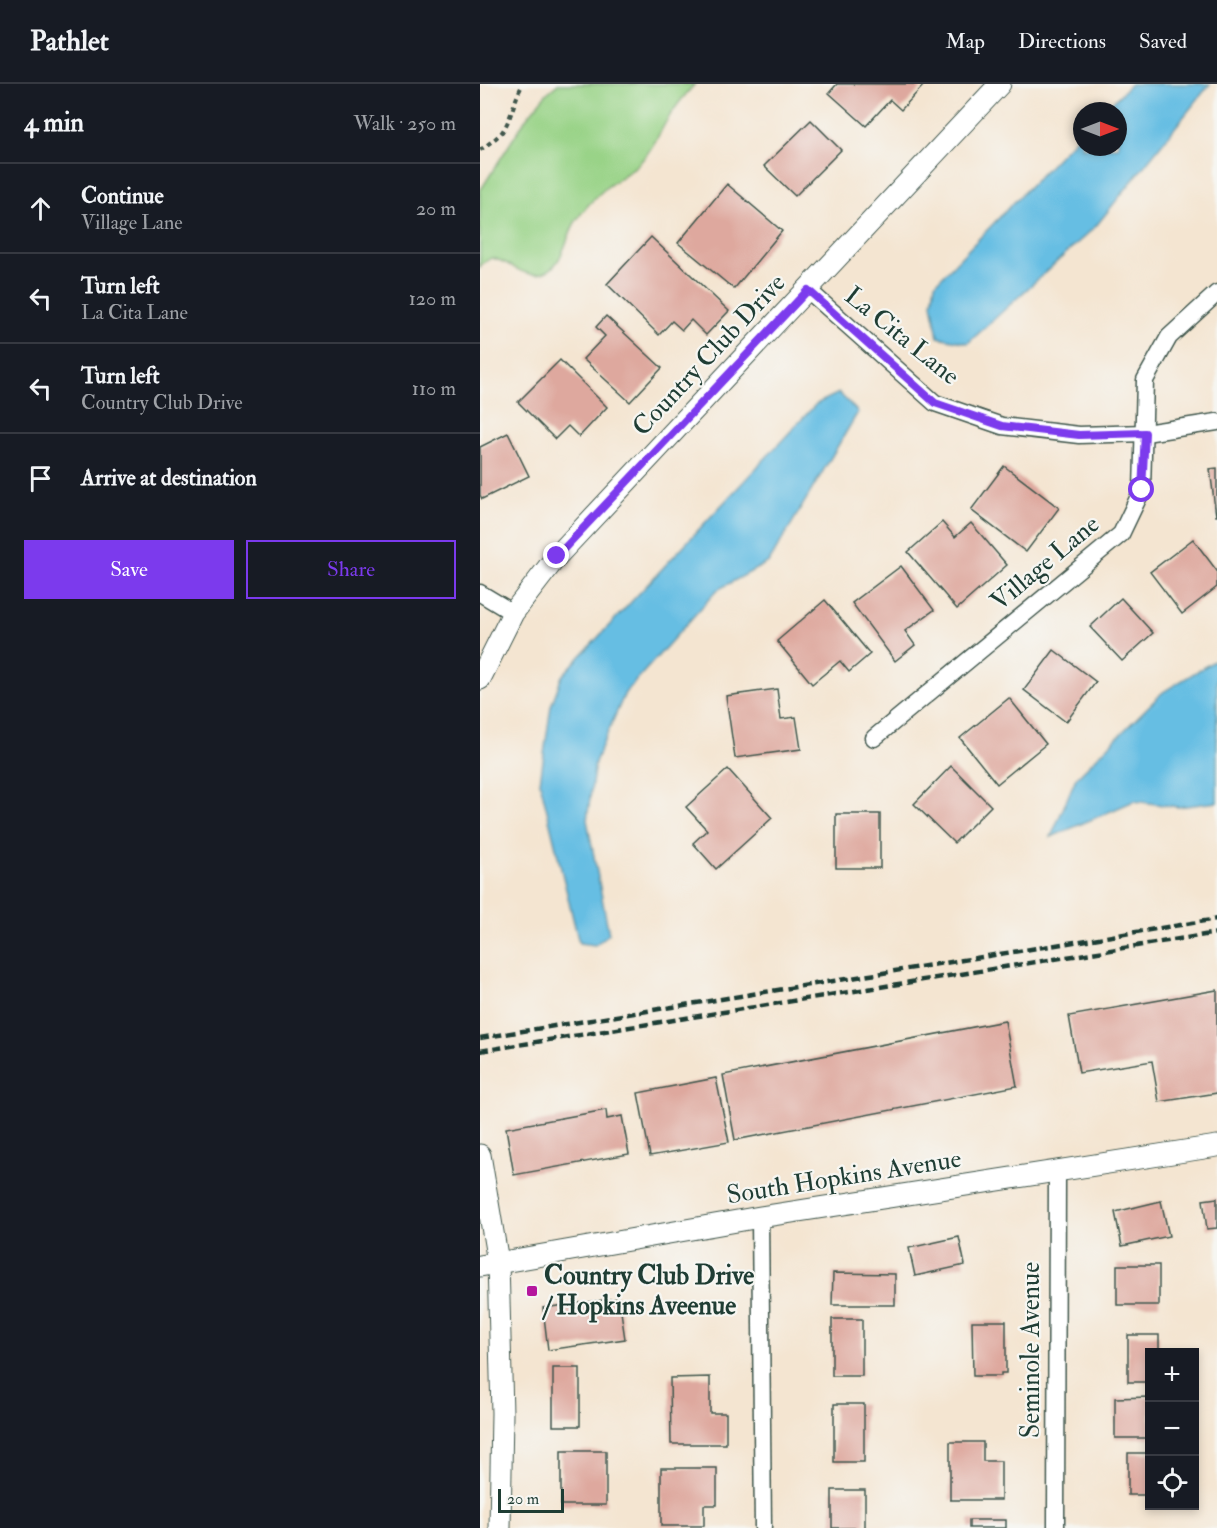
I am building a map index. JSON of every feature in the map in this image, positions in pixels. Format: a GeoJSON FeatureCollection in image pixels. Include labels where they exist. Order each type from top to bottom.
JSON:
{"type":"FeatureCollection","features":[{"type":"Feature","properties":{"kind":"street","name":"Country Club Drive"},"geometry":{"type":"LineString","coordinates":[[480,679],[513,613],[557,556],[1000,84]]}},
{"type":"Feature","properties":{"kind":"street","name":"La Cita Lane"},"geometry":{"type":"LineString","coordinates":[[808,290],[935,403],[1002,426],[1079,435],[1145,433],[1217,422]]}},
{"type":"Feature","properties":{"kind":"street","name":"Village Lane"},"geometry":{"type":"LineString","coordinates":[[874,738],[1121,534],[1142,490],[1145,380],[1169,336],[1217,293]]}},
{"type":"Feature","properties":{"kind":"street"},"geometry":{"type":"LineString","coordinates":[[480,593],[513,613]]}},
{"type":"Feature","properties":{"kind":"street","name":"South Hopkins Avenue"},"geometry":{"type":"LineString","coordinates":[[489,1264],[760,1217],[1217,1146]]}},
{"type":"Feature","properties":{"kind":"street"},"geometry":{"type":"LineString","coordinates":[[480,1155],[501,1413],[500,1528]]}},
{"type":"Feature","properties":{"kind":"street","name":"Seminole Avenue"},"geometry":{"type":"LineString","coordinates":[[1056,1528],[1057,1171]]}},
{"type":"Feature","properties":{"kind":"street"},"geometry":{"type":"LineString","coordinates":[[760,1217],[763,1528]]}},
{"type":"Feature","properties":{"kind":"path"},"geometry":{"type":"LineString","coordinates":[[480,150],[501,133],[524,84]]}},
{"type":"Feature","properties":{"kind":"green space"},"geometry":{"type":"Polygon","coordinates":[[[558,84],[695,84],[673,111],[643,159],[590,203],[576,221],[555,265],[549,270],[535,274],[491,258],[480,268],[480,191],[525,120],[547,93],[558,84]]]}},
{"type":"Feature","properties":{"kind":"water"},"geometry":{"type":"Polygon","coordinates":[[[1131,84],[1210,84],[1096,226],[968,343],[938,337],[932,303],[935,284],[1073,141],[1073,156],[1127,156],[1127,102],[1112,102],[1131,84]]]}},
{"type":"Feature","properties":{"kind":"water"},"geometry":{"type":"Polygon","coordinates":[[[839,393],[858,412],[769,562],[717,590],[625,693],[595,762],[587,820],[609,934],[595,945],[579,943],[540,782],[551,706],[562,676],[816,404],[839,393]]]}},
{"type":"Feature","properties":{"kind":"water"},"geometry":{"type":"Polygon","coordinates":[[[1217,659],[1217,802],[1178,807],[1134,801],[1051,837],[1076,778],[1163,692],[1217,659]]]}},
{"type":"Feature","properties":{"kind":"building"},"geometry":{"type":"Polygon","coordinates":[[[837,84],[920,84],[923,86],[901,110],[890,100],[866,126],[829,93],[837,84]]]}},
{"type":"Feature","properties":{"kind":"building"},"geometry":{"type":"Polygon","coordinates":[[[811,120],[841,150],[795,196],[764,166],[811,120]]]}},
{"type":"Feature","properties":{"kind":"building"},"geometry":{"type":"Polygon","coordinates":[[[727,184],[782,231],[734,289],[678,243],[727,184]]]}},
{"type":"Feature","properties":{"kind":"building"},"geometry":{"type":"Polygon","coordinates":[[[651,237],[729,311],[706,335],[691,320],[682,330],[672,321],[659,335],[607,284],[651,237]]]}},
{"type":"Feature","properties":{"kind":"building"},"geometry":{"type":"Polygon","coordinates":[[[606,316],[662,368],[630,402],[583,359],[605,336],[596,327],[606,316]]]}},
{"type":"Feature","properties":{"kind":"building"},"geometry":{"type":"Polygon","coordinates":[[[560,360],[607,407],[579,437],[568,426],[555,439],[518,402],[560,360]]]}},
{"type":"Feature","properties":{"kind":"building"},"geometry":{"type":"Polygon","coordinates":[[[508,433],[529,476],[482,499],[480,495],[480,447],[508,433]]]}},
{"type":"Feature","properties":{"kind":"building"},"geometry":{"type":"Polygon","coordinates":[[[1004,466],[1059,508],[1026,552],[971,510],[1004,466]]]}},
{"type":"Feature","properties":{"kind":"building"},"geometry":{"type":"Polygon","coordinates":[[[1217,468],[1217,516],[1216,516],[1210,469],[1217,468]]]}},
{"type":"Feature","properties":{"kind":"building"},"geometry":{"type":"Polygon","coordinates":[[[942,522],[955,537],[971,523],[1007,565],[957,609],[908,552],[942,522]]]}},
{"type":"Feature","properties":{"kind":"building"},"geometry":{"type":"Polygon","coordinates":[[[1193,539],[1217,571],[1217,587],[1182,614],[1150,572],[1193,539]]]}},
{"type":"Feature","properties":{"kind":"building"},"geometry":{"type":"Polygon","coordinates":[[[901,566],[934,610],[905,631],[915,645],[895,661],[852,603],[901,566]]]}},
{"type":"Feature","properties":{"kind":"building"},"geometry":{"type":"Polygon","coordinates":[[[1121,598],[1153,633],[1122,661],[1090,627],[1121,598]]]}},
{"type":"Feature","properties":{"kind":"building"},"geometry":{"type":"Polygon","coordinates":[[[825,600],[870,654],[849,672],[840,661],[812,684],[777,641],[825,600]]]}},
{"type":"Feature","properties":{"kind":"building"},"geometry":{"type":"Polygon","coordinates":[[[1054,650],[1096,682],[1066,722],[1024,690],[1054,650]]]}},
{"type":"Feature","properties":{"kind":"building"},"geometry":{"type":"Polygon","coordinates":[[[777,689],[781,719],[796,717],[801,749],[735,758],[726,696],[777,689]]]}},
{"type":"Feature","properties":{"kind":"building"},"geometry":{"type":"Polygon","coordinates":[[[1009,698],[1046,744],[997,784],[960,738],[1009,698]]]}},
{"type":"Feature","properties":{"kind":"building"},"geometry":{"type":"Polygon","coordinates":[[[951,766],[991,806],[954,843],[914,804],[951,766]]]}},
{"type":"Feature","properties":{"kind":"building"},"geometry":{"type":"Polygon","coordinates":[[[728,769],[772,818],[716,869],[693,843],[707,830],[686,807],[728,769]]]}},
{"type":"Feature","properties":{"kind":"building"},"geometry":{"type":"Polygon","coordinates":[[[836,814],[880,814],[880,868],[836,868],[836,814]]]}},
{"type":"Feature","properties":{"kind":"building"},"geometry":{"type":"Polygon","coordinates":[[[1217,990],[1217,1093],[1159,1102],[1152,1061],[1079,1073],[1069,1016],[1217,990]]]}},
{"type":"Feature","properties":{"kind":"building"},"geometry":{"type":"Polygon","coordinates":[[[1005,1021],[1017,1086],[735,1140],[723,1075],[1005,1021]]]}},
{"type":"Feature","properties":{"kind":"building"},"geometry":{"type":"Polygon","coordinates":[[[716,1078],[729,1142],[650,1156],[638,1093],[716,1078]]]}},
{"type":"Feature","properties":{"kind":"building"},"geometry":{"type":"Polygon","coordinates":[[[606,1110],[607,1119],[622,1116],[629,1154],[514,1175],[506,1128],[606,1110]]]}},
{"type":"Feature","properties":{"kind":"building"},"geometry":{"type":"Polygon","coordinates":[[[1217,1198],[1217,1228],[1207,1229],[1203,1200],[1217,1198]]]}},
{"type":"Feature","properties":{"kind":"building"},"geometry":{"type":"Polygon","coordinates":[[[1161,1201],[1169,1236],[1122,1246],[1115,1212],[1161,1201]]]}},
{"type":"Feature","properties":{"kind":"building"},"geometry":{"type":"Polygon","coordinates":[[[959,1237],[965,1265],[915,1276],[909,1248],[959,1237]]]}},
{"type":"Feature","properties":{"kind":"building"},"geometry":{"type":"Polygon","coordinates":[[[1117,1265],[1159,1265],[1159,1305],[1117,1305],[1117,1265]]]}},
{"type":"Feature","properties":{"kind":"building"},"geometry":{"type":"Polygon","coordinates":[[[833,1273],[895,1274],[895,1305],[832,1305],[833,1273]]]}},
{"type":"Feature","properties":{"kind":"building"},"geometry":{"type":"Polygon","coordinates":[[[619,1298],[625,1339],[548,1350],[543,1308],[619,1298]]]}},
{"type":"Feature","properties":{"kind":"building"},"geometry":{"type":"Polygon","coordinates":[[[832,1319],[862,1319],[862,1376],[832,1376],[832,1319]]]}},
{"type":"Feature","properties":{"kind":"building"},"geometry":{"type":"Polygon","coordinates":[[[972,1321],[1006,1321],[1006,1373],[1001,1373],[1001,1376],[973,1376],[972,1321]]]}},
{"type":"Feature","properties":{"kind":"building"},"geometry":{"type":"Polygon","coordinates":[[[1128,1335],[1159,1335],[1159,1348],[1145,1348],[1145,1382],[1128,1382],[1128,1335]]]}},
{"type":"Feature","properties":{"kind":"building"},"geometry":{"type":"Polygon","coordinates":[[[553,1368],[580,1368],[580,1426],[553,1426],[553,1368]]]}},
{"type":"Feature","properties":{"kind":"building"},"geometry":{"type":"Polygon","coordinates":[[[710,1377],[710,1413],[726,1413],[726,1444],[671,1444],[670,1378],[710,1377]]]}},
{"type":"Feature","properties":{"kind":"building"},"geometry":{"type":"Polygon","coordinates":[[[1145,1397],[1145,1438],[1115,1438],[1115,1398],[1145,1397]]]}},
{"type":"Feature","properties":{"kind":"building"},"geometry":{"type":"Polygon","coordinates":[[[834,1404],[864,1404],[864,1462],[834,1462],[834,1404]]]}},
{"type":"Feature","properties":{"kind":"building"},"geometry":{"type":"Polygon","coordinates":[[[950,1442],[983,1442],[983,1461],[1001,1461],[1001,1500],[950,1500],[950,1442]]]}},
{"type":"Feature","properties":{"kind":"building"},"geometry":{"type":"Polygon","coordinates":[[[561,1451],[606,1451],[606,1505],[561,1505],[561,1451]]]}},
{"type":"Feature","properties":{"kind":"building"},"geometry":{"type":"Polygon","coordinates":[[[1128,1453],[1145,1453],[1145,1495],[1128,1495],[1128,1453]]]}},
{"type":"Feature","properties":{"kind":"building"},"geometry":{"type":"Polygon","coordinates":[[[661,1468],[717,1468],[717,1505],[704,1505],[704,1526],[661,1526],[661,1468]]]}},
{"type":"Feature","properties":{"kind":"building"},"geometry":{"type":"Polygon","coordinates":[[[832,1490],[865,1490],[865,1528],[832,1528],[832,1490]]]}},
{"type":"Feature","properties":{"kind":"building"},"geometry":{"type":"Polygon","coordinates":[[[969,1520],[1006,1520],[1006,1528],[969,1528],[969,1520]]]}},
{"type":"Feature","properties":{"kind":"railway"},"geometry":{"type":"LineString","coordinates":[[480,1038],[1217,919]]}},
{"type":"Feature","properties":{"kind":"railway"},"geometry":{"type":"LineString","coordinates":[[480,1051],[1217,933]]}},
{"type":"Feature","properties":{"kind":"place","name":"Country Club Drive / Hopkins Aveenue"},"geometry":{"type":"Point","coordinates":[532,1291]}},
{"type":"Feature","properties":{"kind":"route"},"geometry":{"type":"LineString","coordinates":[[557,556],[808,290],[935,403],[1002,426],[1079,435],[1145,433],[1142,490]]}}]}
